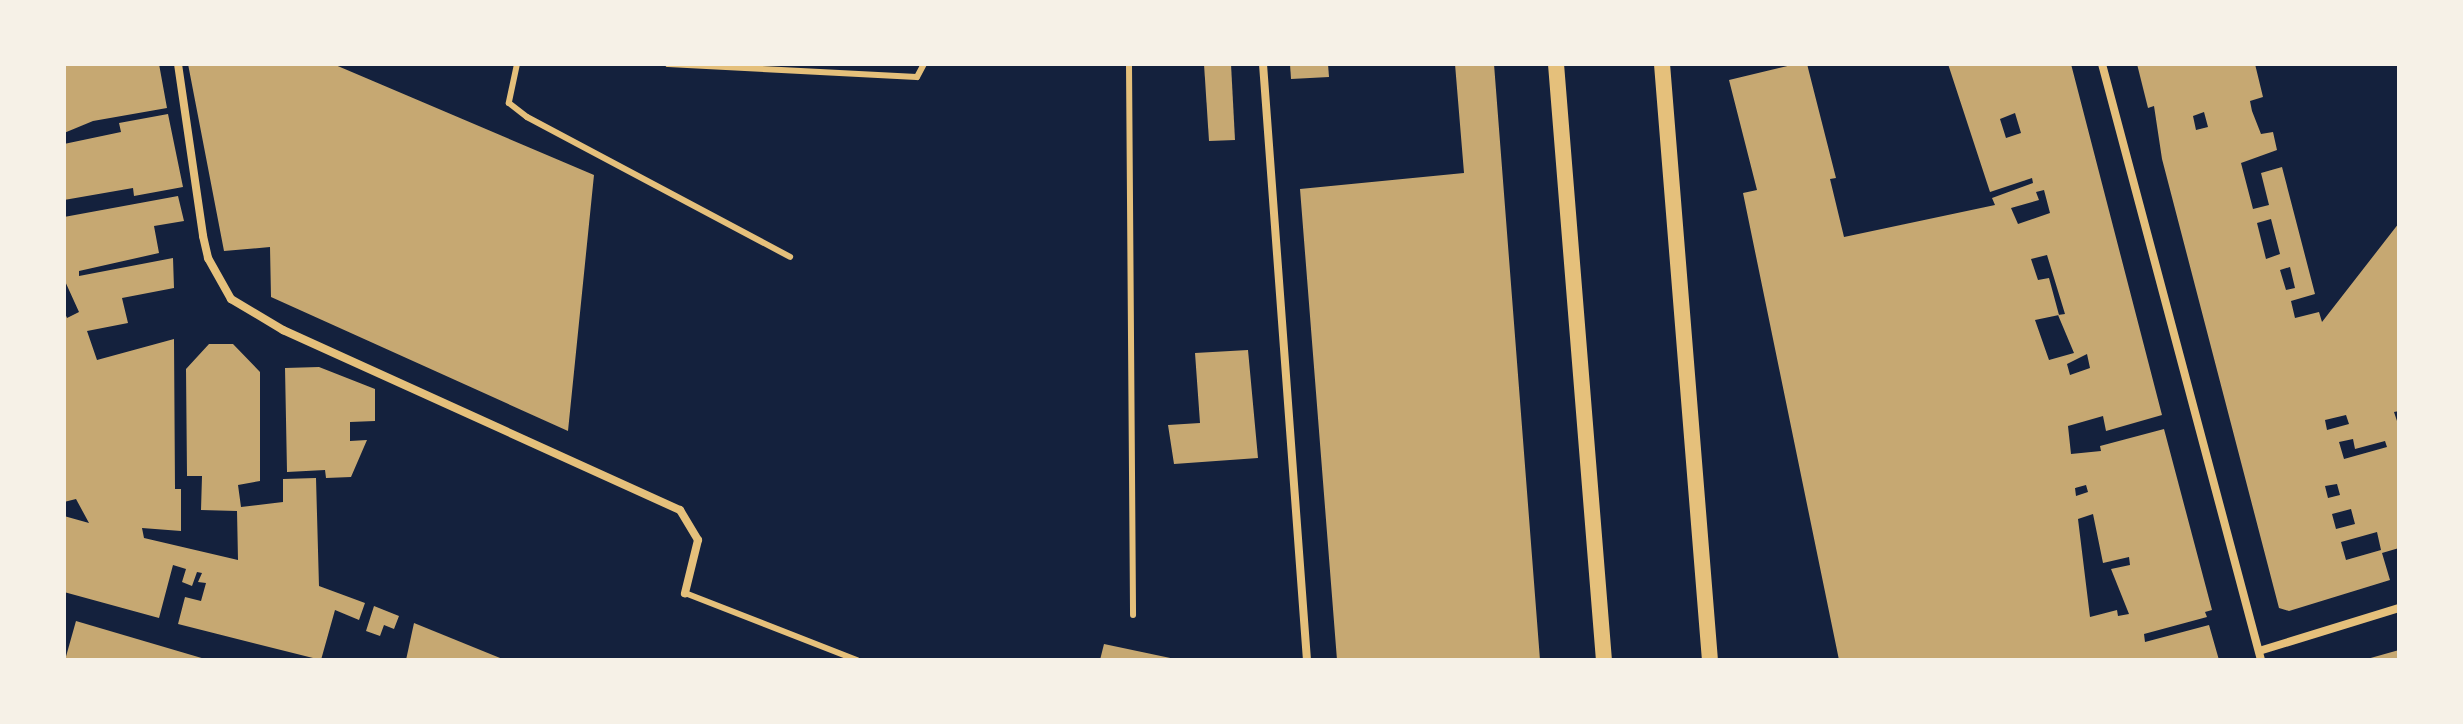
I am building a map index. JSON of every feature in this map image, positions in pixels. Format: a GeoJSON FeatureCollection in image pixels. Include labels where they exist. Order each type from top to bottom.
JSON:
{"type":"FeatureCollection","features":[{"type":"Feature","properties":{"kind":"main road"},"geometry":{"type":"LineString","coordinates":[[1556,64],[1604,660]]}},
{"type":"Feature","properties":{"kind":"main road"},"geometry":{"type":"LineString","coordinates":[[1662,64],[1710,660]]}},
{"type":"Feature","properties":{"kind":"street"},"geometry":{"type":"LineString","coordinates":[[178,64],[203,236],[220,282],[247,312],[680,510],[698,540],[685,593]]}},
{"type":"Feature","properties":{"kind":"street"},"geometry":{"type":"LineString","coordinates":[[1263,64],[1307,660]]}},
{"type":"Feature","properties":{"kind":"street"},"geometry":{"type":"LineString","coordinates":[[2102,64],[2260,656],[2399,608]]}},
{"type":"Feature","properties":{"kind":"lane"},"geometry":{"type":"LineString","coordinates":[[517,64],[509,103],[527,117],[790,257]]}},
{"type":"Feature","properties":{"kind":"lane"},"geometry":{"type":"LineString","coordinates":[[668,64],[917,77],[924,64]]}},
{"type":"Feature","properties":{"kind":"lane"},"geometry":{"type":"LineString","coordinates":[[1129,64],[1133,615]]}},
{"type":"Feature","properties":{"kind":"lane"},"geometry":{"type":"LineString","coordinates":[[685,593],[857,660]]}},
{"type":"Feature","properties":{"kind":"building"},"geometry":{"type":"Polygon","coordinates":[[[64,64],[159,64],[167,108],[93,121],[64,133],[64,64]]]}},
{"type":"Feature","properties":{"kind":"building"},"geometry":{"type":"Polygon","coordinates":[[[188,64],[333,64],[594,175],[568,431],[271,297],[270,247],[224,251],[188,64]]]}},
{"type":"Feature","properties":{"kind":"building"},"geometry":{"type":"Polygon","coordinates":[[[1204,64],[1231,64],[1235,140],[1209,141],[1204,64]]]}},
{"type":"Feature","properties":{"kind":"building"},"geometry":{"type":"Polygon","coordinates":[[[1290,64],[1328,64],[1329,77],[1291,79],[1290,64]]]}},
{"type":"Feature","properties":{"kind":"building"},"geometry":{"type":"Polygon","coordinates":[[[1455,64],[1494,64],[1540,660],[1337,660],[1300,189],[1464,173],[1455,64]]]}},
{"type":"Feature","properties":{"kind":"building"},"geometry":{"type":"Polygon","coordinates":[[[1807,64],[1836,178],[1830,179],[1844,237],[1995,205],[1992,198],[2033,183],[2032,178],[1990,192],[1948,64],[2071,64],[2162,415],[2106,431],[2103,416],[2068,426],[2071,454],[2101,451],[2100,446],[2164,429],[2212,610],[2205,612],[2207,617],[2144,634],[2145,642],[2209,625],[2219,660],[1839,660],[1743,193],[1757,190],[1729,80],[1807,64]],[[2015,113],[2000,119],[2006,138],[2021,133],[2015,113]],[[2044,190],[2036,192],[2039,200],[2011,208],[2018,224],[2050,213],[2044,190]],[[2047,255],[2031,259],[2038,280],[2049,278],[2059,315],[2065,314],[2047,255]],[[2058,315],[2035,320],[2049,360],[2074,353],[2058,315]],[[2087,354],[2067,364],[2070,375],[2090,368],[2087,354]],[[2086,485],[2075,488],[2076,496],[2088,492],[2086,485]],[[2093,514],[2078,519],[2090,617],[2117,610],[2118,616],[2129,614],[2111,569],[2130,565],[2129,557],[2103,563],[2093,514]]]}},
{"type":"Feature","properties":{"kind":"building"},"geometry":{"type":"Polygon","coordinates":[[[2137,64],[2255,64],[2263,97],[2250,101],[2252,111],[2261,134],[2273,132],[2277,150],[2241,163],[2253,209],[2269,205],[2261,173],[2282,167],[2315,294],[2291,301],[2295,318],[2319,312],[2322,322],[2399,223],[2399,411],[2394,412],[2399,427],[2399,548],[2382,553],[2390,580],[2289,611],[2279,608],[2162,159],[2154,106],[2148,108],[2137,64]],[[2204,112],[2193,116],[2196,130],[2208,127],[2204,112]],[[2271,219],[2257,223],[2266,259],[2280,254],[2271,219]],[[2290,267],[2280,270],[2286,290],[2295,288],[2290,267]],[[2346,415],[2325,420],[2327,430],[2349,424],[2346,415]],[[2353,439],[2339,442],[2344,459],[2387,447],[2385,441],[2355,449],[2353,439]],[[2337,484],[2325,486],[2328,498],[2340,495],[2337,484]],[[2351,509],[2332,514],[2336,529],[2355,524],[2351,509]],[[2377,532],[2341,542],[2346,560],[2381,550],[2377,532]]]}},
{"type":"Feature","properties":{"kind":"building"},"geometry":{"type":"Polygon","coordinates":[[[168,114],[183,187],[134,196],[133,188],[64,200],[64,144],[121,132],[119,123],[168,114]]]}},
{"type":"Feature","properties":{"kind":"building"},"geometry":{"type":"Polygon","coordinates":[[[178,196],[184,221],[154,226],[159,253],[79,271],[79,276],[173,258],[174,288],[122,298],[128,323],[87,331],[97,360],[174,339],[175,489],[181,489],[181,531],[142,528],[144,538],[238,560],[237,511],[201,510],[202,476],[187,476],[186,369],[209,344],[233,344],[260,372],[260,481],[238,485],[241,507],[283,502],[283,479],[316,478],[319,586],[365,603],[359,620],[335,610],[321,660],[178,624],[185,597],[201,601],[206,583],[198,582],[202,573],[197,572],[192,586],[182,582],[186,569],[173,565],[159,618],[64,592],[64,516],[89,523],[76,499],[64,502],[64,311],[67,318],[79,312],[64,279],[64,217],[178,196]]]}},
{"type":"Feature","properties":{"kind":"building"},"geometry":{"type":"Polygon","coordinates":[[[1248,350],[1258,458],[1174,464],[1168,425],[1200,423],[1195,353],[1248,350]]]}},
{"type":"Feature","properties":{"kind":"building"},"geometry":{"type":"Polygon","coordinates":[[[319,367],[375,389],[375,421],[350,422],[350,441],[367,440],[351,477],[326,478],[325,470],[287,472],[285,368],[319,367]]]}},
{"type":"Feature","properties":{"kind":"building"},"geometry":{"type":"Polygon","coordinates":[[[374,606],[399,616],[394,629],[384,625],[380,636],[366,631],[374,606]]]}},
{"type":"Feature","properties":{"kind":"building"},"geometry":{"type":"Polygon","coordinates":[[[76,621],[205,659],[205,660],[65,660],[76,621]]]}},
{"type":"Feature","properties":{"kind":"building"},"geometry":{"type":"Polygon","coordinates":[[[414,623],[505,660],[406,660],[414,623]]]}},
{"type":"Feature","properties":{"kind":"building"},"geometry":{"type":"Polygon","coordinates":[[[1104,644],[1175,659],[1175,660],[1100,660],[1104,644]]]}},
{"type":"Feature","properties":{"kind":"building"},"geometry":{"type":"Polygon","coordinates":[[[2399,650],[2399,660],[2367,660],[2367,659],[2399,650]]]}}]}
